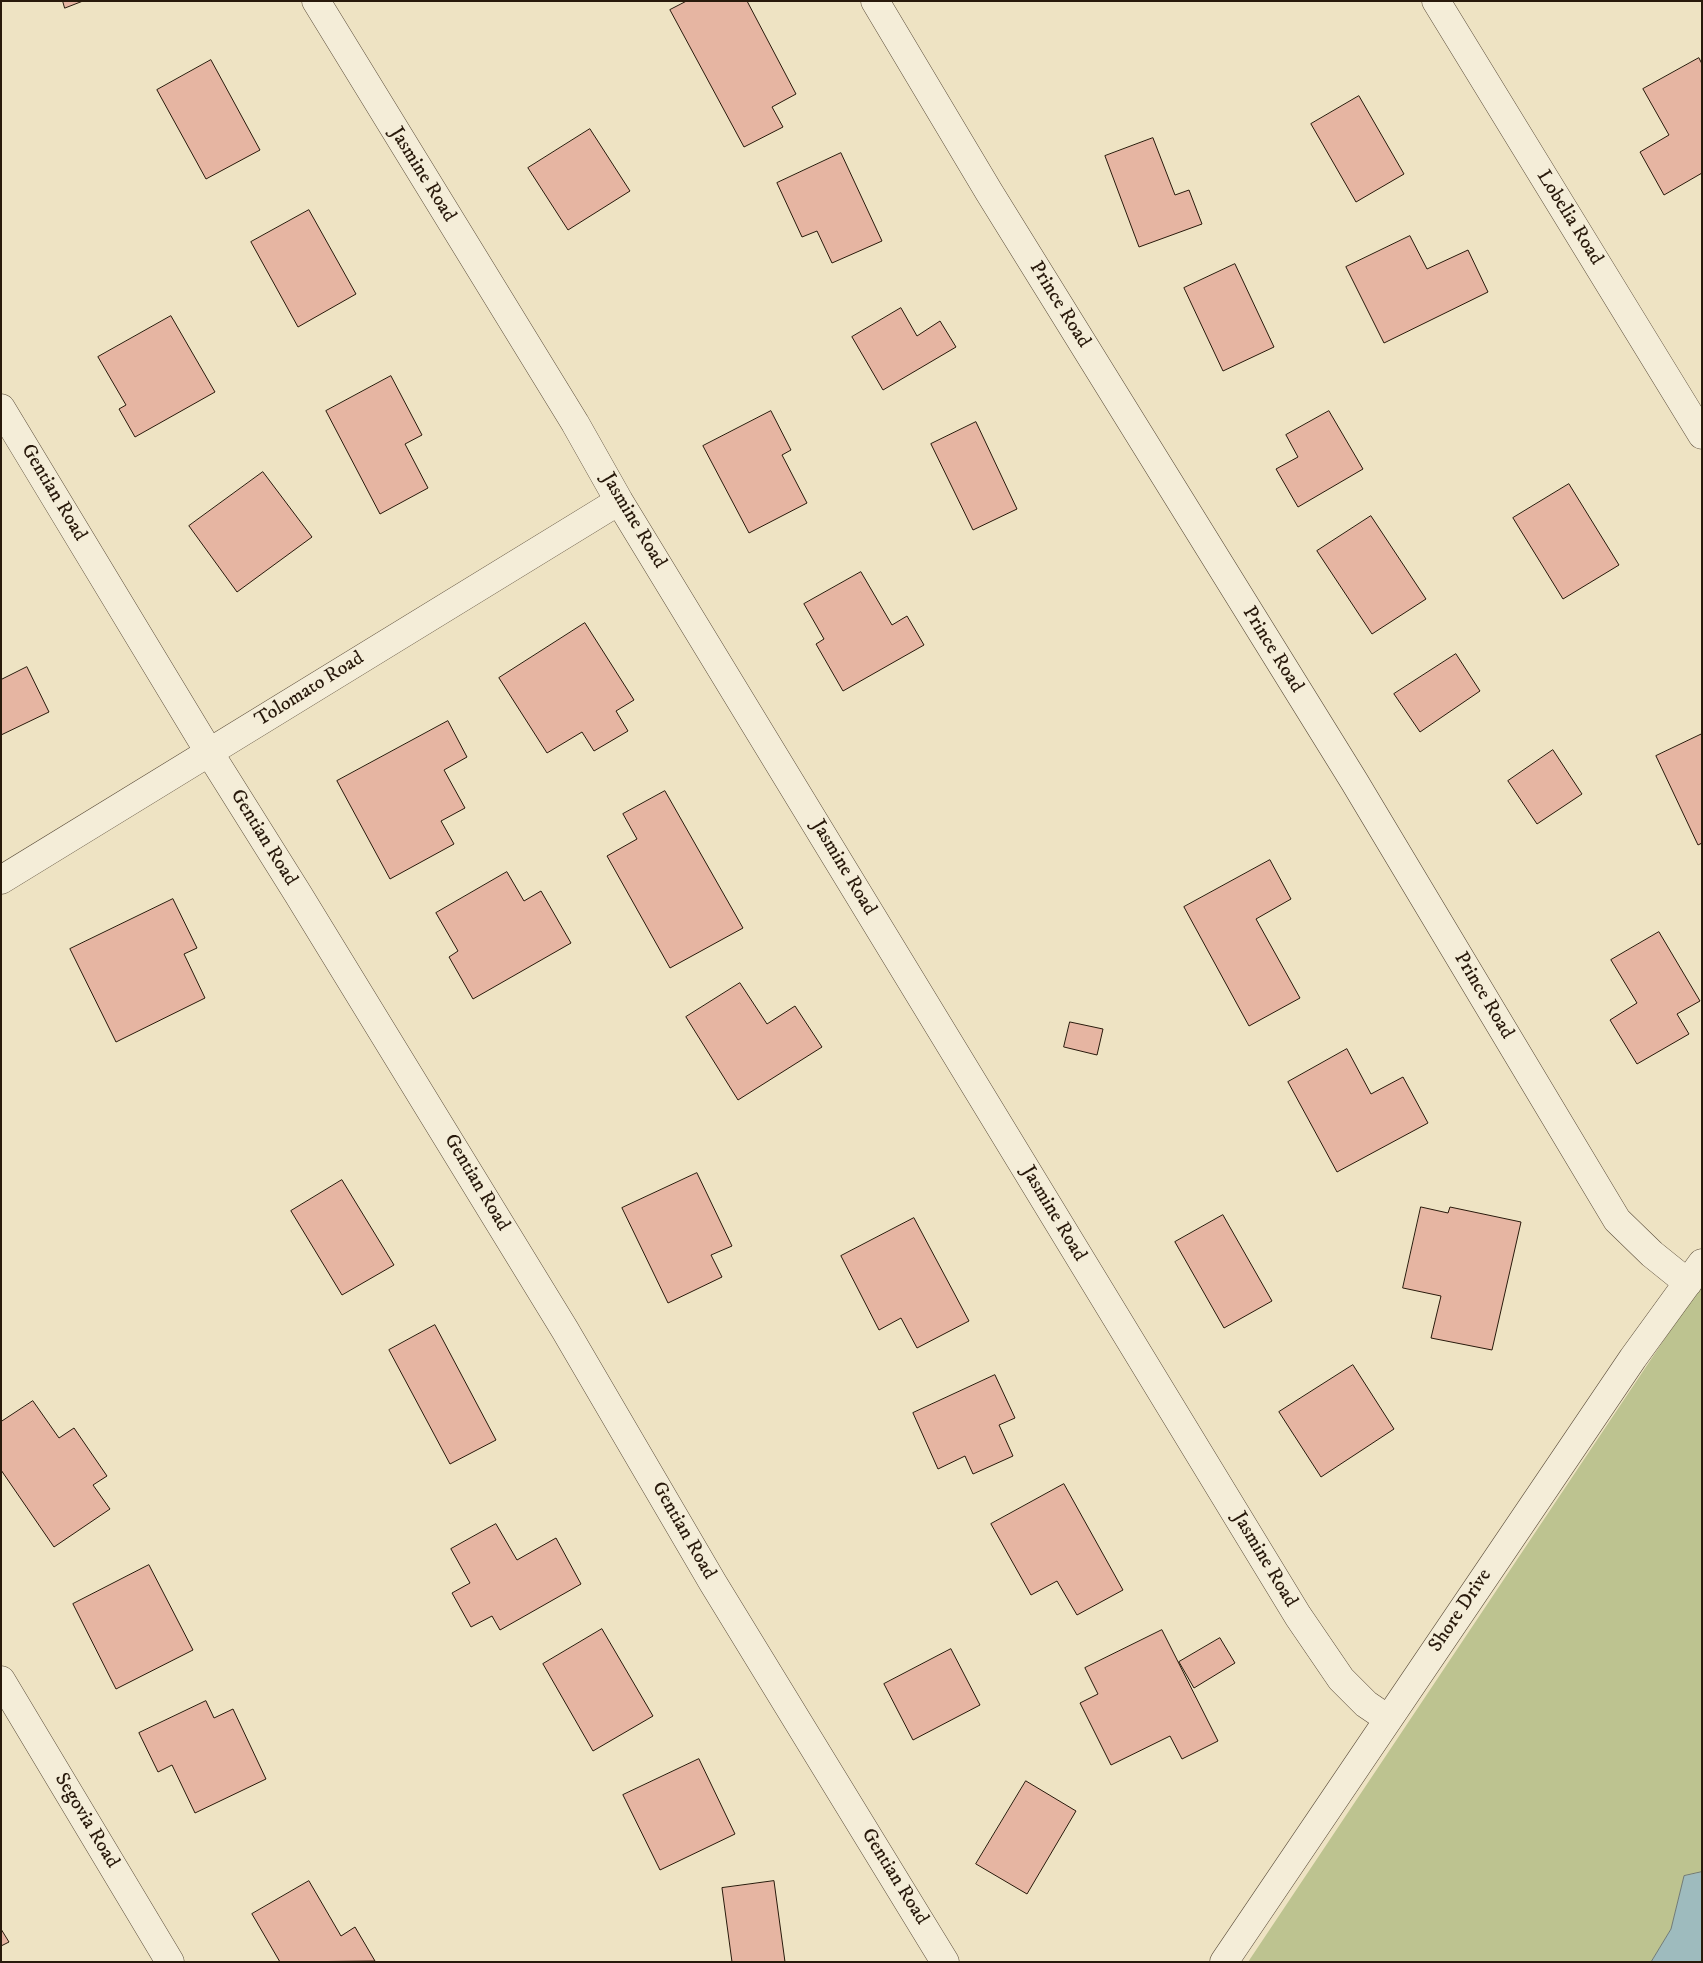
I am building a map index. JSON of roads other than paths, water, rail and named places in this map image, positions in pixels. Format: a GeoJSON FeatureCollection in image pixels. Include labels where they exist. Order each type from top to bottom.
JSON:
{"type":"FeatureCollection","features":[{"type":"Feature","properties":{"kind":"street","name":"Jasmine Road"},"geometry":{"type":"LineString","coordinates":[[316,1],[575,423],[619,501],[1298,1616],[1340,1679],[1366,1704],[1388,1719]]}},
{"type":"Feature","properties":{"kind":"street","name":"Prince Road"},"geometry":{"type":"LineString","coordinates":[[875,1],[989,192],[1359,790],[1617,1220],[1652,1254],[1695,1273]]}},
{"type":"Feature","properties":{"kind":"street","name":"Lobelia Road"},"geometry":{"type":"LineString","coordinates":[[1436,1],[1702,435]]}},
{"type":"Feature","properties":{"kind":"street","name":"Gentian Road"},"geometry":{"type":"LineString","coordinates":[[1,408],[209,752],[565,1330],[713,1582],[945,1962]]}},
{"type":"Feature","properties":{"kind":"street","name":"Tolomato Road"},"geometry":{"type":"LineString","coordinates":[[1,880],[619,501]]}},
{"type":"Feature","properties":{"kind":"street","name":"Shore Drive"},"geometry":{"type":"LineString","coordinates":[[1224,1962],[1633,1358],[1695,1273]]}},
{"type":"Feature","properties":{"kind":"street","name":"Segovia Road"},"geometry":{"type":"LineString","coordinates":[[1,1680],[170,1962]]}},
{"type":"Feature","properties":{"kind":"water"},"geometry":{"type":"Polygon","coordinates":[[[1702,1872],[1702,1962],[1651,1962],[1671,1929],[1684,1876],[1702,1872]]]}}]}
